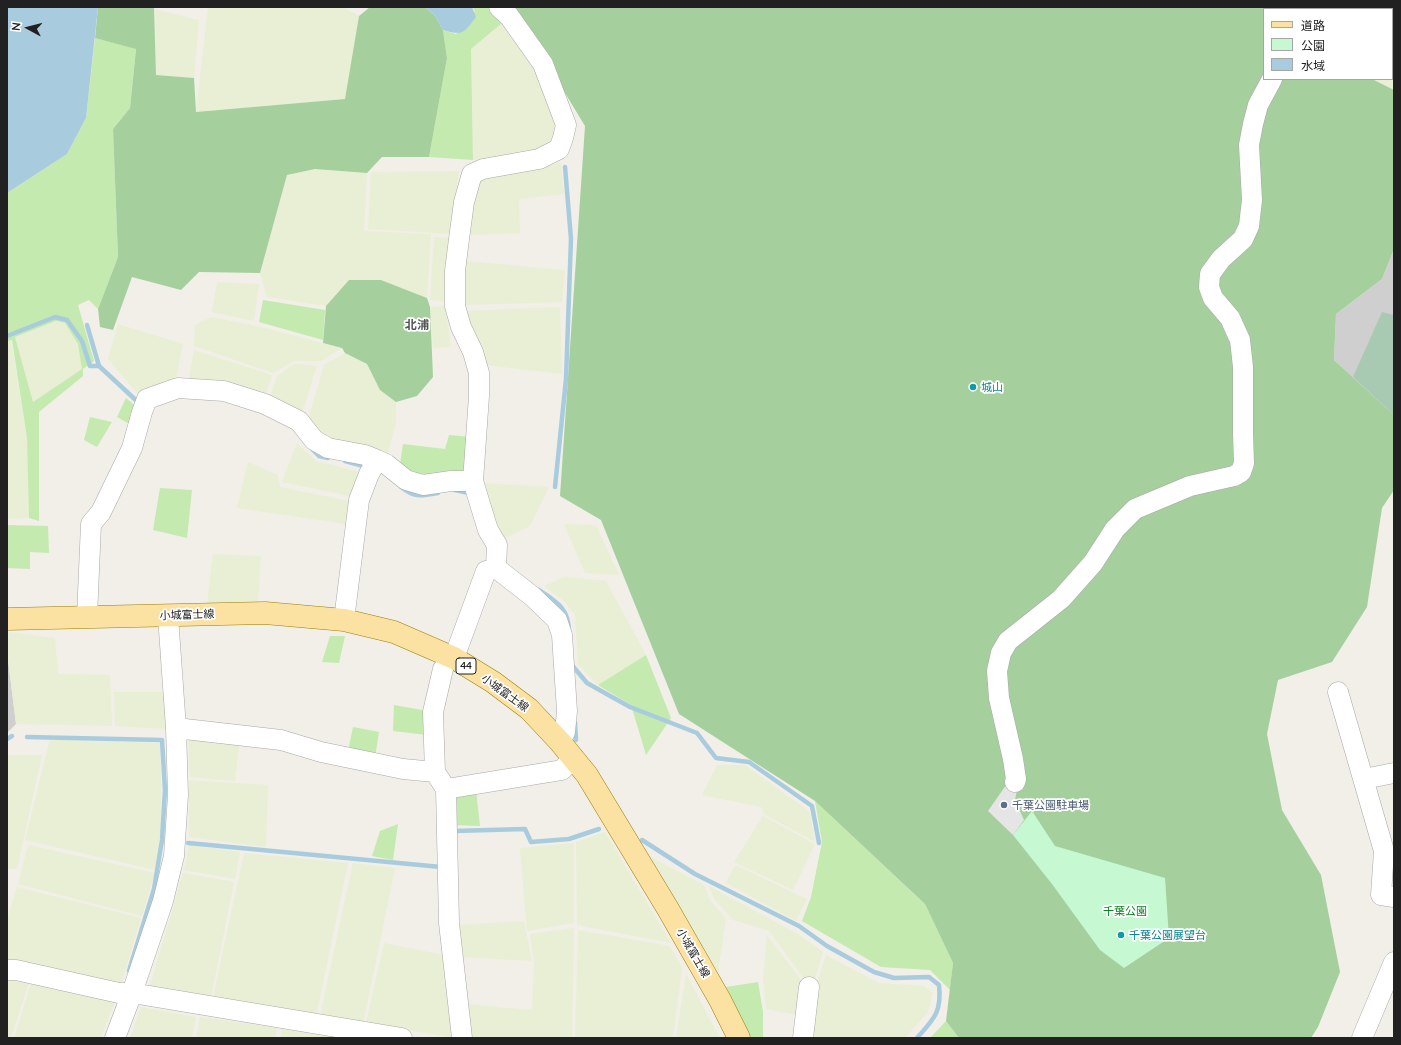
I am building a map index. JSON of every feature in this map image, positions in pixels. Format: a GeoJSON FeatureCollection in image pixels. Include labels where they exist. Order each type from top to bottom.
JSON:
{"type":"FeatureCollection","features":[{"type":"Feature","properties":{"kind":"main road","name":"小城富士線"},"geometry":{"type":"LineString","coordinates":[[7,619],[265,613],[344,620],[394,632],[449,664],[493,682],[528,709],[567,750],[587,775],[668,910],[720,1000],[739,1038]]}},
{"type":"Feature","properties":{"kind":"street"},"geometry":{"type":"LineString","coordinates":[[496,568],[497,544],[488,530],[473,481],[479,396],[479,373],[473,352],[461,328],[455,306],[455,271],[464,202],[472,174],[483,169],[539,159],[559,148],[564,138],[566,125],[543,64],[509,16],[499,7]]}},
{"type":"Feature","properties":{"kind":"street"},"geometry":{"type":"LineString","coordinates":[[1015,782],[1016,779],[1013,759],[999,698],[998,671],[1001,652],[1008,641],[1061,599],[1093,563],[1115,529],[1135,509],[1190,486],[1234,476],[1241,472],[1244,463],[1242,434],[1243,367],[1240,340],[1230,318],[1213,298],[1209,287],[1210,274],[1221,259],[1243,239],[1250,226],[1252,200],[1249,145],[1258,105],[1271,80]]}},
{"type":"Feature","properties":{"kind":"street"},"geometry":{"type":"LineString","coordinates":[[87,617],[91,524],[101,512],[132,448],[144,405],[178,388],[224,391],[265,404],[299,421],[314,440],[328,448],[365,455],[373,467]]}},
{"type":"Feature","properties":{"kind":"street"},"geometry":{"type":"LineString","coordinates":[[373,467],[386,464],[406,480],[423,485],[451,481],[473,481]]}},
{"type":"Feature","properties":{"kind":"street"},"geometry":{"type":"LineString","coordinates":[[344,620],[359,500],[373,467]]}},
{"type":"Feature","properties":{"kind":"street"},"geometry":{"type":"LineString","coordinates":[[462,1038],[449,924],[446,789],[434,772],[433,712],[449,664],[486,571],[496,568]]}},
{"type":"Feature","properties":{"kind":"street"},"geometry":{"type":"LineString","coordinates":[[446,789],[562,770],[567,750],[565,732],[566,711],[562,635],[557,620],[532,596],[496,568]]}},
{"type":"Feature","properties":{"kind":"street"},"geometry":{"type":"LineString","coordinates":[[115,1038],[163,901],[174,856],[178,795],[176,728],[168,616]]}},
{"type":"Feature","properties":{"kind":"street"},"geometry":{"type":"LineString","coordinates":[[1338,692],[1384,851],[1381,895],[1394,897]]}},
{"type":"Feature","properties":{"kind":"street"},"geometry":{"type":"LineString","coordinates":[[176,728],[281,740],[321,752],[403,769],[434,772]]}},
{"type":"Feature","properties":{"kind":"street"},"geometry":{"type":"LineString","coordinates":[[1364,779],[1394,772]]}},
{"type":"Feature","properties":{"kind":"street"},"geometry":{"type":"LineString","coordinates":[[1362,1038],[1394,962]]}},
{"type":"Feature","properties":{"kind":"street"},"geometry":{"type":"LineString","coordinates":[[7,970],[23,972],[119,993],[132,993],[402,1038]]}},
{"type":"Feature","properties":{"kind":"street"},"geometry":{"type":"LineString","coordinates":[[803,1038],[809,987]]}},
{"type":"Feature","properties":{"kind":"shaded area"},"geometry":{"type":"Polygon","coordinates":[[[1394,249],[1394,415],[1334,360],[1336,314],[1382,279],[1394,249]]]}},
{"type":"Feature","properties":{"kind":"shaded area"},"geometry":{"type":"Polygon","coordinates":[[[7,652],[16,724],[7,733],[7,652]]]}},
{"type":"Feature","properties":{"kind":"shaded area","name":"千葉公園駐車場"},"geometry":{"type":"Polygon","coordinates":[[[1011,778],[1018,785],[1015,800],[1024,820],[1013,835],[988,811],[1011,778]]]}},
{"type":"Feature","properties":{"kind":"green space"},"geometry":{"type":"Polygon","coordinates":[[[98,7],[154,7],[156,75],[194,78],[196,112],[345,99],[359,16],[370,7],[425,7],[435,16],[443,30],[447,58],[429,157],[382,157],[367,173],[315,169],[287,175],[260,273],[199,272],[181,290],[132,277],[113,330],[100,327],[98,309],[118,257],[113,129],[130,108],[136,49],[95,38],[98,7]]]}},
{"type":"Feature","properties":{"kind":"green space"},"geometry":{"type":"Polygon","coordinates":[[[208,7],[343,7],[359,16],[346,99],[196,112],[208,7]]]}},
{"type":"Feature","properties":{"kind":"green space"},"geometry":{"type":"Polygon","coordinates":[[[472,7],[491,7],[502,17],[502,23],[471,49],[473,160],[429,157],[447,58],[443,30],[456,34],[475,11],[472,7]]]}},
{"type":"Feature","properties":{"kind":"green space"},"geometry":{"type":"Polygon","coordinates":[[[516,7],[1333,7],[1263,8],[1263,80],[1374,80],[1394,90],[1394,249],[1382,279],[1336,314],[1334,360],[1394,415],[1394,490],[1382,508],[1367,607],[1332,662],[1278,680],[1267,734],[1282,810],[1321,875],[1340,972],[1318,1027],[1311,1038],[959,1038],[946,1021],[953,963],[925,904],[815,801],[679,714],[601,520],[560,496],[585,126],[516,12],[516,7]]]}},
{"type":"Feature","properties":{"kind":"green space"},"geometry":{"type":"Polygon","coordinates":[[[1394,7],[1394,52],[1393,8],[1333,8],[1394,7]]]}},
{"type":"Feature","properties":{"kind":"green space"},"geometry":{"type":"Polygon","coordinates":[[[155,9],[199,20],[194,78],[156,75],[155,9]]]}},
{"type":"Feature","properties":{"kind":"green space"},"geometry":{"type":"Polygon","coordinates":[[[502,23],[535,68],[556,124],[554,139],[535,154],[473,160],[471,49],[502,23]]]}},
{"type":"Feature","properties":{"kind":"green space"},"geometry":{"type":"Polygon","coordinates":[[[95,38],[136,48],[130,108],[113,129],[118,257],[98,309],[89,300],[78,305],[94,361],[83,369],[83,376],[39,412],[39,521],[29,518],[27,438],[12,340],[7,341],[7,193],[67,154],[86,118],[95,38]],[[56,321],[15,337],[33,402],[82,369],[78,344],[65,323],[56,321]]]}},
{"type":"Feature","properties":{"kind":"green space"},"geometry":{"type":"Polygon","coordinates":[[[1393,52],[1394,52],[1394,90],[1374,80],[1393,80],[1393,52]]]}},
{"type":"Feature","properties":{"kind":"green space"},"geometry":{"type":"Polygon","coordinates":[[[561,163],[564,194],[519,199],[520,233],[468,235],[479,180],[561,163]]]}},
{"type":"Feature","properties":{"kind":"green space"},"geometry":{"type":"Polygon","coordinates":[[[315,169],[367,173],[364,231],[431,234],[427,298],[381,280],[349,280],[326,306],[267,297],[260,273],[287,175],[315,169]]]}},
{"type":"Feature","properties":{"kind":"green space"},"geometry":{"type":"Polygon","coordinates":[[[459,171],[450,234],[368,229],[371,172],[459,171]]]}},
{"type":"Feature","properties":{"kind":"green space"},"geometry":{"type":"Polygon","coordinates":[[[434,237],[452,238],[446,301],[430,300],[434,237]]]}},
{"type":"Feature","properties":{"kind":"green space"},"geometry":{"type":"Polygon","coordinates":[[[464,261],[565,270],[562,302],[464,305],[464,261]]]}},
{"type":"Feature","properties":{"kind":"green space"},"geometry":{"type":"Polygon","coordinates":[[[349,280],[381,280],[427,298],[430,307],[433,377],[417,396],[396,402],[380,390],[367,364],[345,353],[342,348],[323,343],[326,306],[349,280]]]}},
{"type":"Feature","properties":{"kind":"green space"},"geometry":{"type":"Polygon","coordinates":[[[217,282],[259,284],[254,321],[212,312],[217,282]]]}},
{"type":"Feature","properties":{"kind":"green space"},"geometry":{"type":"Polygon","coordinates":[[[263,300],[325,310],[323,340],[259,322],[263,300]]]}},
{"type":"Feature","properties":{"kind":"green space"},"geometry":{"type":"Polygon","coordinates":[[[445,306],[451,347],[433,348],[430,307],[445,306]]]}},
{"type":"Feature","properties":{"kind":"green space"},"geometry":{"type":"Polygon","coordinates":[[[560,307],[562,374],[485,365],[464,311],[560,307]]]}},
{"type":"Feature","properties":{"kind":"green space"},"geometry":{"type":"Polygon","coordinates":[[[1382,312],[1394,315],[1394,415],[1353,377],[1382,312]]]}},
{"type":"Feature","properties":{"kind":"green space"},"geometry":{"type":"Polygon","coordinates":[[[211,317],[257,326],[342,348],[321,361],[294,361],[273,373],[194,346],[195,325],[211,317]]]}},
{"type":"Feature","properties":{"kind":"green space"},"geometry":{"type":"Polygon","coordinates":[[[56,321],[65,323],[78,344],[83,369],[33,402],[15,337],[56,321]]]}},
{"type":"Feature","properties":{"kind":"green space"},"geometry":{"type":"Polygon","coordinates":[[[118,324],[183,344],[175,383],[141,398],[108,359],[118,324]]]}},
{"type":"Feature","properties":{"kind":"green space"},"geometry":{"type":"Polygon","coordinates":[[[11,340],[27,438],[29,518],[7,519],[7,341],[11,340]]]}},
{"type":"Feature","properties":{"kind":"green space"},"geometry":{"type":"Polygon","coordinates":[[[194,350],[272,375],[265,397],[188,383],[194,350]]]}},
{"type":"Feature","properties":{"kind":"green space"},"geometry":{"type":"Polygon","coordinates":[[[345,353],[367,364],[380,390],[396,402],[396,423],[387,455],[327,442],[308,420],[324,365],[345,353]]]}},
{"type":"Feature","properties":{"kind":"green space"},"geometry":{"type":"Polygon","coordinates":[[[294,364],[317,366],[301,416],[269,399],[277,376],[294,364]]]}},
{"type":"Feature","properties":{"kind":"green space"},"geometry":{"type":"Polygon","coordinates":[[[126,398],[139,409],[133,426],[117,417],[126,398]]]}},
{"type":"Feature","properties":{"kind":"green space"},"geometry":{"type":"Polygon","coordinates":[[[90,417],[112,422],[97,447],[84,440],[90,417]]]}},
{"type":"Feature","properties":{"kind":"green space"},"geometry":{"type":"Polygon","coordinates":[[[449,435],[470,437],[468,476],[418,479],[400,464],[403,444],[445,449],[449,435]]]}},
{"type":"Feature","properties":{"kind":"green space"},"geometry":{"type":"Polygon","coordinates":[[[297,443],[316,461],[364,473],[355,497],[282,482],[297,443]]]}},
{"type":"Feature","properties":{"kind":"green space"},"geometry":{"type":"Polygon","coordinates":[[[248,462],[278,475],[280,487],[354,502],[353,525],[237,508],[248,462]]]}},
{"type":"Feature","properties":{"kind":"green space"},"geometry":{"type":"Polygon","coordinates":[[[480,483],[549,487],[530,526],[499,541],[480,483]]]}},
{"type":"Feature","properties":{"kind":"green space"},"geometry":{"type":"Polygon","coordinates":[[[160,488],[192,490],[187,538],[153,530],[160,488]]]}},
{"type":"Feature","properties":{"kind":"green space"},"geometry":{"type":"Polygon","coordinates":[[[564,524],[596,525],[619,575],[585,573],[564,524]]]}},
{"type":"Feature","properties":{"kind":"green space"},"geometry":{"type":"Polygon","coordinates":[[[7,525],[48,526],[49,553],[30,552],[30,569],[7,568],[7,525]]]}},
{"type":"Feature","properties":{"kind":"green space"},"geometry":{"type":"Polygon","coordinates":[[[213,554],[261,556],[258,603],[207,604],[213,554]]]}},
{"type":"Feature","properties":{"kind":"green space"},"geometry":{"type":"Polygon","coordinates":[[[564,577],[606,581],[646,655],[598,685],[578,664],[575,615],[564,601],[544,586],[564,577]]]}},
{"type":"Feature","properties":{"kind":"green space"},"geometry":{"type":"Polygon","coordinates":[[[9,632],[55,638],[58,674],[110,675],[112,726],[16,724],[7,652],[9,632]]]}},
{"type":"Feature","properties":{"kind":"green space"},"geometry":{"type":"Polygon","coordinates":[[[330,636],[345,636],[339,663],[322,662],[330,636]]]}},
{"type":"Feature","properties":{"kind":"green space"},"geometry":{"type":"Polygon","coordinates":[[[646,655],[671,718],[646,755],[631,705],[598,685],[646,655]]]}},
{"type":"Feature","properties":{"kind":"green space"},"geometry":{"type":"Polygon","coordinates":[[[114,692],[164,692],[166,729],[115,726],[114,692]]]}},
{"type":"Feature","properties":{"kind":"green space"},"geometry":{"type":"Polygon","coordinates":[[[394,705],[428,711],[427,735],[393,731],[394,705]]]}},
{"type":"Feature","properties":{"kind":"green space"},"geometry":{"type":"Polygon","coordinates":[[[353,727],[379,732],[375,758],[348,751],[353,727]]]}},
{"type":"Feature","properties":{"kind":"green space"},"geometry":{"type":"Polygon","coordinates":[[[188,736],[240,739],[235,781],[190,777],[188,736]]]}},
{"type":"Feature","properties":{"kind":"green space"},"geometry":{"type":"Polygon","coordinates":[[[50,739],[160,743],[161,829],[155,870],[25,840],[50,739]]]}},
{"type":"Feature","properties":{"kind":"green space"},"geometry":{"type":"Polygon","coordinates":[[[7,755],[42,755],[17,869],[7,869],[7,755]]]}},
{"type":"Feature","properties":{"kind":"green space"},"geometry":{"type":"Polygon","coordinates":[[[717,765],[745,765],[810,812],[815,842],[764,814],[761,807],[702,795],[717,765]]]}},
{"type":"Feature","properties":{"kind":"green space"},"geometry":{"type":"Polygon","coordinates":[[[189,780],[268,785],[266,847],[189,837],[189,780]]]}},
{"type":"Feature","properties":{"kind":"green space"},"geometry":{"type":"Polygon","coordinates":[[[476,790],[480,826],[452,825],[453,795],[476,790]]]}},
{"type":"Feature","properties":{"kind":"green space"},"geometry":{"type":"Polygon","coordinates":[[[815,801],[925,904],[953,963],[950,990],[930,970],[881,967],[802,921],[811,897],[822,842],[815,801]]]}},
{"type":"Feature","properties":{"kind":"green space","name":"千葉公園"},"geometry":{"type":"Polygon","coordinates":[[[1032,811],[1055,846],[1165,878],[1169,938],[1124,968],[1100,950],[1052,884],[1013,835],[1032,811]]]}},
{"type":"Feature","properties":{"kind":"green space"},"geometry":{"type":"Polygon","coordinates":[[[763,816],[815,844],[793,890],[734,862],[763,816]]]}},
{"type":"Feature","properties":{"kind":"green space"},"geometry":{"type":"Polygon","coordinates":[[[398,824],[393,860],[372,856],[380,831],[398,824]]]}},
{"type":"Feature","properties":{"kind":"green space"},"geometry":{"type":"Polygon","coordinates":[[[605,832],[671,943],[577,925],[576,842],[605,832]]]}},
{"type":"Feature","properties":{"kind":"green space"},"geometry":{"type":"Polygon","coordinates":[[[574,843],[574,923],[527,931],[520,848],[574,843]]]}},
{"type":"Feature","properties":{"kind":"green space"},"geometry":{"type":"Polygon","coordinates":[[[28,845],[155,873],[142,916],[18,884],[28,845]]]}},
{"type":"Feature","properties":{"kind":"green space"},"geometry":{"type":"Polygon","coordinates":[[[189,845],[240,852],[235,879],[184,870],[189,845]]]}},
{"type":"Feature","properties":{"kind":"green space"},"geometry":{"type":"Polygon","coordinates":[[[244,853],[348,863],[316,1016],[213,997],[244,853]]]}},
{"type":"Feature","properties":{"kind":"green space"},"geometry":{"type":"Polygon","coordinates":[[[647,855],[704,885],[710,900],[726,919],[718,972],[647,855]]]}},
{"type":"Feature","properties":{"kind":"green space"},"geometry":{"type":"Polygon","coordinates":[[[353,863],[395,868],[363,1024],[320,1016],[353,863]]]}},
{"type":"Feature","properties":{"kind":"green space"},"geometry":{"type":"Polygon","coordinates":[[[735,865],[807,899],[796,921],[726,883],[735,865]]]}},
{"type":"Feature","properties":{"kind":"green space"},"geometry":{"type":"Polygon","coordinates":[[[183,873],[234,882],[211,997],[150,986],[183,873]]]}},
{"type":"Feature","properties":{"kind":"green space"},"geometry":{"type":"Polygon","coordinates":[[[709,886],[798,934],[823,952],[814,983],[807,983],[769,931],[733,920],[714,899],[709,886]]]}},
{"type":"Feature","properties":{"kind":"green space"},"geometry":{"type":"Polygon","coordinates":[[[17,887],[141,918],[121,985],[7,960],[7,919],[17,887]]]}},
{"type":"Feature","properties":{"kind":"green space"},"geometry":{"type":"Polygon","coordinates":[[[524,921],[532,961],[460,957],[456,925],[524,921]]]}},
{"type":"Feature","properties":{"kind":"green space"},"geometry":{"type":"Polygon","coordinates":[[[574,928],[572,1038],[468,1038],[465,1004],[532,1010],[534,963],[530,934],[574,928]]]}},
{"type":"Feature","properties":{"kind":"green space"},"geometry":{"type":"Polygon","coordinates":[[[578,930],[670,946],[682,968],[673,1038],[575,1038],[578,930]]]}},
{"type":"Feature","properties":{"kind":"green space"},"geometry":{"type":"Polygon","coordinates":[[[767,935],[805,985],[802,1016],[766,1009],[763,980],[767,935]]]}},
{"type":"Feature","properties":{"kind":"green space"},"geometry":{"type":"Polygon","coordinates":[[[384,943],[444,955],[455,1038],[366,1023],[384,943]]]}},
{"type":"Feature","properties":{"kind":"green space"},"geometry":{"type":"Polygon","coordinates":[[[826,955],[879,983],[923,986],[933,993],[928,1012],[905,1038],[809,1038],[814,992],[826,955]]]}},
{"type":"Feature","properties":{"kind":"green space"},"geometry":{"type":"Polygon","coordinates":[[[686,974],[720,1038],[676,1038],[686,974]]]}},
{"type":"Feature","properties":{"kind":"green space"},"geometry":{"type":"Polygon","coordinates":[[[7,979],[29,982],[11,1038],[7,1038],[7,979]]]}},
{"type":"Feature","properties":{"kind":"green space"},"geometry":{"type":"Polygon","coordinates":[[[758,982],[763,1012],[763,1037],[748,1038],[726,987],[758,982]]]}},
{"type":"Feature","properties":{"kind":"green space"},"geometry":{"type":"Polygon","coordinates":[[[31,983],[116,998],[101,1038],[14,1038],[31,983]]]}},
{"type":"Feature","properties":{"kind":"green space"},"geometry":{"type":"Polygon","coordinates":[[[141,1007],[196,1017],[192,1038],[130,1038],[141,1007]]]}},
{"type":"Feature","properties":{"kind":"green space"},"geometry":{"type":"Polygon","coordinates":[[[200,1017],[277,1028],[275,1038],[196,1038],[200,1017]]]}},
{"type":"Feature","properties":{"kind":"green space"},"geometry":{"type":"Polygon","coordinates":[[[946,1021],[959,1038],[930,1038],[946,1021]]]}},
{"type":"Feature","properties":{"kind":"green space"},"geometry":{"type":"Polygon","coordinates":[[[282,1029],[340,1038],[280,1038],[282,1029]]]}},
{"type":"Feature","properties":{"kind":"water"},"geometry":{"type":"Polygon","coordinates":[[[7,7],[98,7],[86,118],[67,154],[7,193],[7,7]]]}},
{"type":"Feature","properties":{"kind":"water"},"geometry":{"type":"Polygon","coordinates":[[[425,7],[472,7],[476,17],[466,30],[455,33],[443,30],[435,16],[425,7]]]}},
{"type":"Feature","properties":{"kind":"waterway"},"geometry":{"type":"LineString","coordinates":[[555,487],[566,379],[571,239],[565,167]]}},
{"type":"Feature","properties":{"kind":"waterway"},"geometry":{"type":"LineString","coordinates":[[7,336],[55,317],[67,320],[82,341],[90,366],[99,366]]}},
{"type":"Feature","properties":{"kind":"waterway"},"geometry":{"type":"LineString","coordinates":[[87,325],[99,366],[140,404]]}},
{"type":"Feature","properties":{"kind":"waterway"},"geometry":{"type":"LineString","coordinates":[[311,448],[319,456],[328,458]]}},
{"type":"Feature","properties":{"kind":"waterway"},"geometry":{"type":"LineString","coordinates":[[345,461],[367,467]]}},
{"type":"Feature","properties":{"kind":"waterway"},"geometry":{"type":"LineString","coordinates":[[401,487],[414,495],[438,493]]}},
{"type":"Feature","properties":{"kind":"waterway"},"geometry":{"type":"LineString","coordinates":[[455,490],[469,493],[470,495]]}},
{"type":"Feature","properties":{"kind":"waterway"},"geometry":{"type":"LineString","coordinates":[[539,590],[556,602],[564,610],[569,630]]}},
{"type":"Feature","properties":{"kind":"waterway"},"geometry":{"type":"LineString","coordinates":[[571,664],[587,683],[630,707],[697,733],[716,758],[749,762],[812,806],[819,843]]}},
{"type":"Feature","properties":{"kind":"waterway"},"geometry":{"type":"LineString","coordinates":[[575,723],[576,740]]}},
{"type":"Feature","properties":{"kind":"waterway"},"geometry":{"type":"LineString","coordinates":[[7,739],[12,736]]}},
{"type":"Feature","properties":{"kind":"waterway"},"geometry":{"type":"LineString","coordinates":[[27,737],[162,740],[165,790],[162,840],[154,889],[129,971]]}},
{"type":"Feature","properties":{"kind":"waterway"},"geometry":{"type":"LineString","coordinates":[[454,831],[525,829],[531,842],[569,839],[599,829]]}},
{"type":"Feature","properties":{"kind":"waterway"},"geometry":{"type":"LineString","coordinates":[[642,840],[695,874],[799,926],[827,946],[874,972],[894,978],[929,977],[939,985],[940,994],[938,1009],[928,1026],[917,1038]]}},
{"type":"Feature","properties":{"kind":"waterway"},"geometry":{"type":"LineString","coordinates":[[188,843],[441,867]]}},
{"type":"Feature","properties":{"kind":"place","name":"城山"},"geometry":{"type":"Point","coordinates":[973,387]}},
{"type":"Feature","properties":{"kind":"place","name":"千葉公園駐車場"},"geometry":{"type":"Point","coordinates":[1004,805]}},
{"type":"Feature","properties":{"kind":"place","name":"千葉公園展望台"},"geometry":{"type":"Point","coordinates":[1121,935]}},
{"type":"Feature","properties":{"kind":"district","name":"北浦"},"geometry":{"type":"Point","coordinates":[417,325]}}]}
